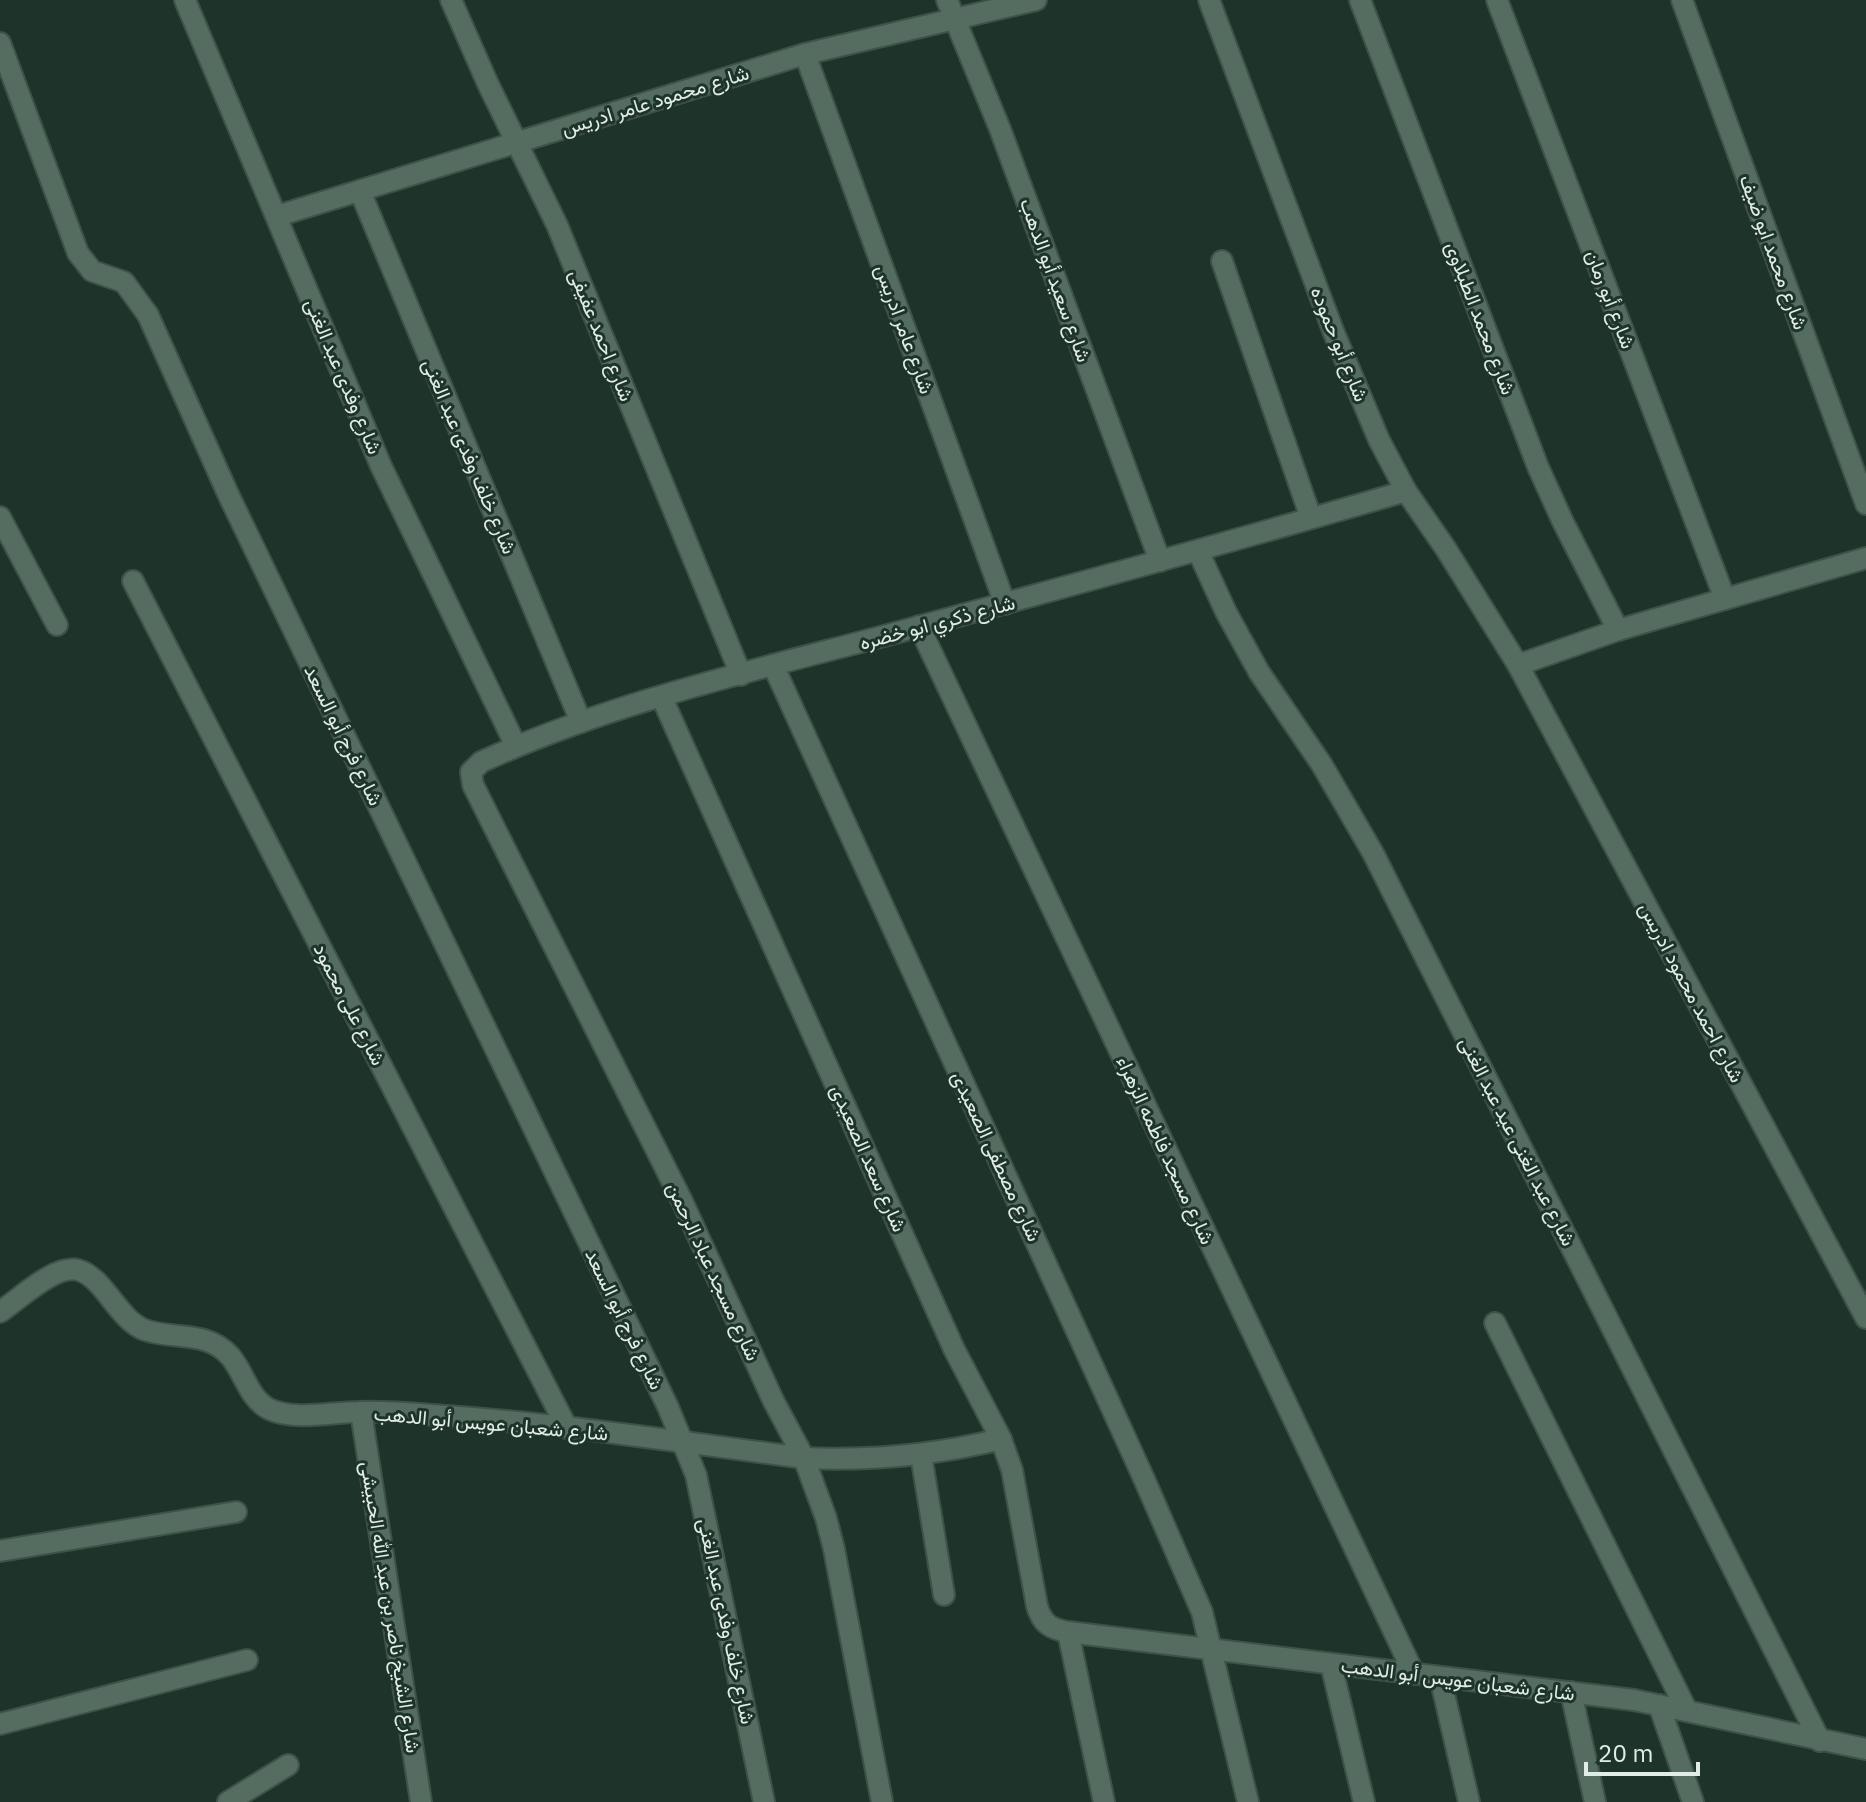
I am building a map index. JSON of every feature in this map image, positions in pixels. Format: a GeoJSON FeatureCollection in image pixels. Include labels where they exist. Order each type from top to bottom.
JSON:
{"type":"FeatureCollection","features":[{"type":"Feature","properties":{"kind":"street","name":"شارع وفدى عبد الغنى"},"geometry":{"type":"LineString","coordinates":[[185,0],[381,466],[516,746]]}},
{"type":"Feature","properties":{"kind":"street","name":"شارع احمد عفيفى"},"geometry":{"type":"LineString","coordinates":[[451,0],[557,225],[741,675]]}},
{"type":"Feature","properties":{"kind":"street","name":"شارع محمود عامر ادريس"},"geometry":{"type":"LineString","coordinates":[[277,216],[951,9],[1036,0]]}},
{"type":"Feature","properties":{"kind":"street","name":"شارع أبو حموده"},"geometry":{"type":"LineString","coordinates":[[1209,0],[1339,347],[1379,440],[1406,491],[1518,665]]}},
{"type":"Feature","properties":{"kind":"street","name":"شارع محمد الطبلاوى"},"geometry":{"type":"LineString","coordinates":[[1360,0],[1538,467],[1618,630]]}},
{"type":"Feature","properties":{"kind":"street","name":"شارع أبو رمان"},"geometry":{"type":"LineString","coordinates":[[1497,0],[1725,599]]}},
{"type":"Feature","properties":{"kind":"street","name":"شارع محمد ابو ضيف"},"geometry":{"type":"LineString","coordinates":[[1682,0],[1866,504]]}},
{"type":"Feature","properties":{"kind":"street","name":"شارع سعيد أبو الدهب"},"geometry":{"type":"LineString","coordinates":[[951,9],[1004,141],[1160,561]]}},
{"type":"Feature","properties":{"kind":"street","name":"شارع فرج أبو السعد"},"geometry":{"type":"LineString","coordinates":[[0,43],[78,253],[92,271],[124,282],[148,315],[229,496],[683,1442]]}},
{"type":"Feature","properties":{"kind":"street","name":"شارع عامر ادريس"},"geometry":{"type":"LineString","coordinates":[[805,54],[1005,604]]}},
{"type":"Feature","properties":{"kind":"street","name":"شارع خلف وفدى عبد الغنى"},"geometry":{"type":"LineString","coordinates":[[360,191],[581,722]]}},
{"type":"Feature","properties":{"kind":"street"},"geometry":{"type":"LineString","coordinates":[[1222,261],[1311,518]]}},
{"type":"Feature","properties":{"kind":"street","name":"شارع ذكري ابو خضره"},"geometry":{"type":"LineString","coordinates":[[474,767],[516,746],[581,722],[773,665],[1198,551],[1406,491]]}},
{"type":"Feature","properties":{"kind":"street"},"geometry":{"type":"LineString","coordinates":[[0,517],[57,625]]}},
{"type":"Feature","properties":{"kind":"street","name":"شارع عبد الغنى عيد عبد الغنى"},"geometry":{"type":"LineString","coordinates":[[1198,551],[1226,612],[1259,672],[1322,765],[1373,853],[1820,1741]]}},
{"type":"Feature","properties":{"kind":"street"},"geometry":{"type":"LineString","coordinates":[[1518,665],[1618,630],[1866,558]]}},
{"type":"Feature","properties":{"kind":"street","name":"شارع على محمود"},"geometry":{"type":"LineString","coordinates":[[133,581],[567,1428]]}},
{"type":"Feature","properties":{"kind":"street","name":"شارع مسجد فاطمه الزهراء"},"geometry":{"type":"LineString","coordinates":[[919,626],[1414,1674]]}},
{"type":"Feature","properties":{"kind":"street","name":"شارع مصطفى الصعيدى"},"geometry":{"type":"LineString","coordinates":[[773,665],[1202,1612],[1248,1802]]}},
{"type":"Feature","properties":{"kind":"street","name":"شارع احمد محمود ادريس"},"geometry":{"type":"LineString","coordinates":[[1518,665],[1866,1318]]}},
{"type":"Feature","properties":{"kind":"street","name":"شارع سعد الصعيدى"},"geometry":{"type":"LineString","coordinates":[[662,698],[954,1349],[1001,1439],[1012,1470],[1037,1606],[1047,1626]]}},
{"type":"Feature","properties":{"kind":"street","name":"شارع مسجد عباد الرحمن"},"geometry":{"type":"LineString","coordinates":[[474,767],[471,772],[473,785],[682,1201],[773,1400],[804,1458],[834,1549],[882,1802]]}},
{"type":"Feature","properties":{"kind":"street","name":"شارع شعبان عويس أبو الدهب"},"geometry":{"type":"LineString","coordinates":[[0,1312],[50,1276],[77,1270],[90,1277],[123,1314],[145,1330],[199,1337],[216,1344],[230,1356],[256,1398],[266,1408],[290,1414],[361,1412],[484,1418],[804,1458],[921,1455],[1001,1439]]}},
{"type":"Feature","properties":{"kind":"street"},"geometry":{"type":"LineString","coordinates":[[1495,1323],[1687,1711]]}},
{"type":"Feature","properties":{"kind":"street","name":"شارع الشيخ ناصر بن عبد الله الحبيشى"},"geometry":{"type":"LineString","coordinates":[[361,1412],[421,1802]]}},
{"type":"Feature","properties":{"kind":"street","name":"شارع خلف وفدى عبد الغنى"},"geometry":{"type":"LineString","coordinates":[[683,1442],[696,1475],[705,1514],[764,1802]]}},
{"type":"Feature","properties":{"kind":"street"},"geometry":{"type":"LineString","coordinates":[[921,1455],[944,1595]]}},
{"type":"Feature","properties":{"kind":"street"},"geometry":{"type":"LineString","coordinates":[[0,1551],[236,1512]]}},
{"type":"Feature","properties":{"kind":"street","name":"شارع شعبان عويس أبو الدهب"},"geometry":{"type":"LineString","coordinates":[[1047,1626],[1068,1632],[1659,1705],[1862,1748]]}},
{"type":"Feature","properties":{"kind":"street"},"geometry":{"type":"LineString","coordinates":[[1068,1632],[1104,1802]]}},
{"type":"Feature","properties":{"kind":"street"},"geometry":{"type":"LineString","coordinates":[[0,1724],[247,1660]]}},
{"type":"Feature","properties":{"kind":"street"},"geometry":{"type":"LineString","coordinates":[[1331,1664],[1364,1802]]}},
{"type":"Feature","properties":{"kind":"street"},"geometry":{"type":"LineString","coordinates":[[1440,1677],[1469,1802]]}},
{"type":"Feature","properties":{"kind":"street"},"geometry":{"type":"LineString","coordinates":[[1571,1692],[1595,1802]]}},
{"type":"Feature","properties":{"kind":"street"},"geometry":{"type":"LineString","coordinates":[[1659,1705],[1693,1802]]}},
{"type":"Feature","properties":{"kind":"street"},"geometry":{"type":"LineString","coordinates":[[1862,1748],[1866,1769]]}},
{"type":"Feature","properties":{"kind":"street"},"geometry":{"type":"LineString","coordinates":[[228,1802],[288,1765]]}}]}
